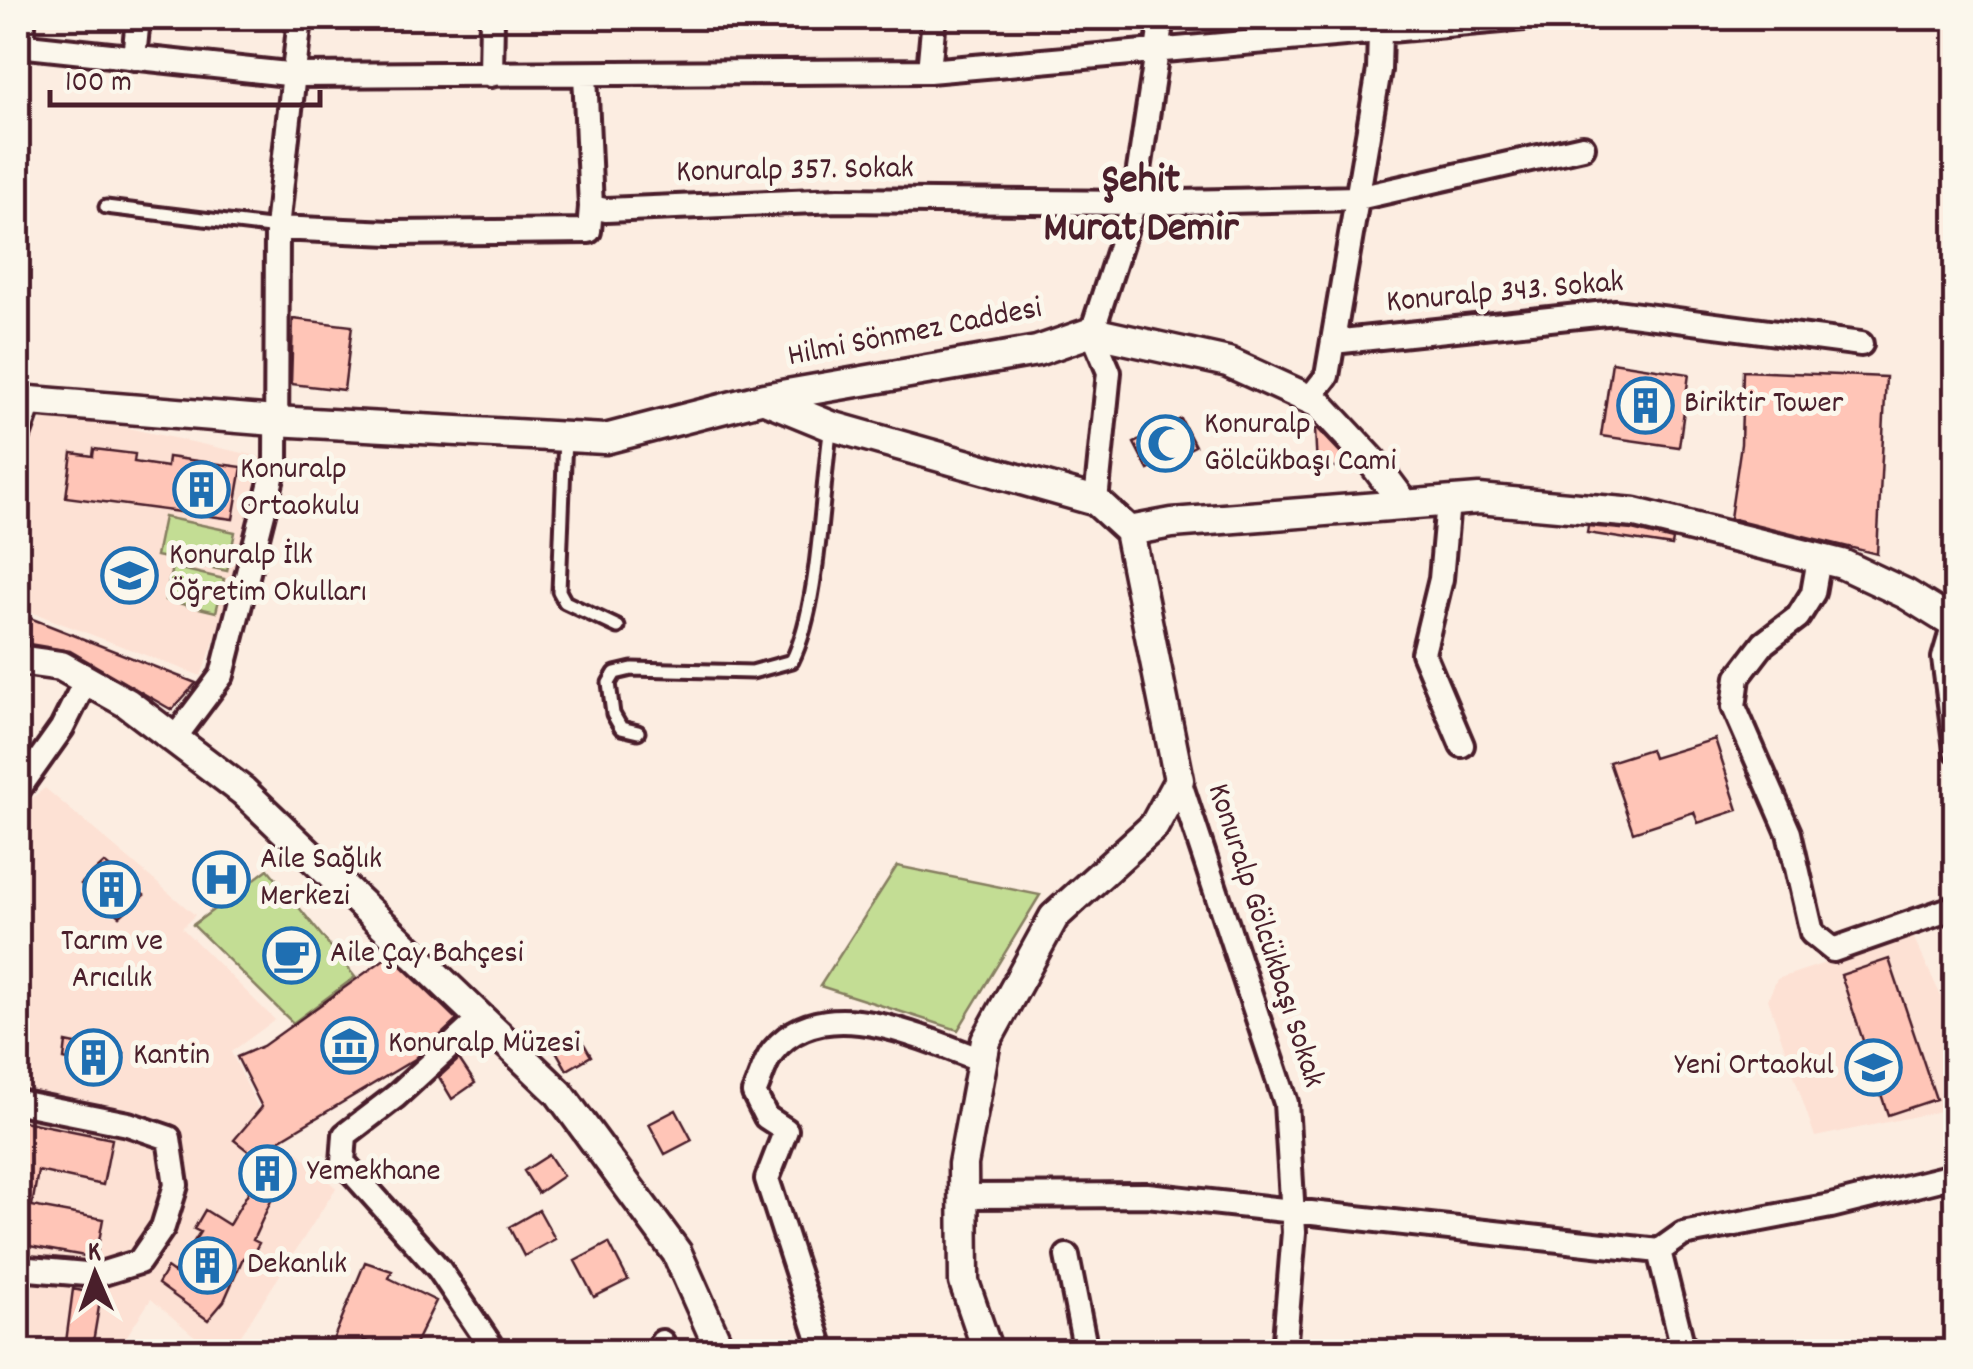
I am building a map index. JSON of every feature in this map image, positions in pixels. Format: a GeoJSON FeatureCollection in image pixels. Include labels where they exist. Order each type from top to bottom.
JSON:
{"type":"FeatureCollection","features":[{"type":"Feature","properties":{"kind":"street"},"geometry":{"type":"LineString","coordinates":[[23,18],[20,45],[298,74],[492,75],[928,72],[1154,48],[1524,18]]}},
{"type":"Feature","properties":{"kind":"street"},"geometry":{"type":"LineString","coordinates":[[134,58],[138,18]]}},
{"type":"Feature","properties":{"kind":"street"},"geometry":{"type":"LineString","coordinates":[[174,739],[222,675],[276,462],[277,228],[298,74],[300,18]]}},
{"type":"Feature","properties":{"kind":"street"},"geometry":{"type":"LineString","coordinates":[[492,18],[492,75]]}},
{"type":"Feature","properties":{"kind":"street"},"geometry":{"type":"LineString","coordinates":[[928,72],[934,18]]}},
{"type":"Feature","properties":{"kind":"street"},"geometry":{"type":"LineString","coordinates":[[1096,501],[1109,372],[1092,332],[1134,203],[1154,48],[1162,18]]}},
{"type":"Feature","properties":{"kind":"street"},"geometry":{"type":"LineString","coordinates":[[1310,399],[1327,376],[1378,70],[1380,32]]}},
{"type":"Feature","properties":{"kind":"street"},"geometry":{"type":"LineString","coordinates":[[277,228],[392,233],[588,231],[591,207],[585,74]]}},
{"type":"Feature","properties":{"kind":"street","name":"Konuralp 357. Sokak"},"geometry":{"type":"LineString","coordinates":[[591,207],[840,200],[1134,203],[1358,198],[1582,147]]}},
{"type":"Feature","properties":{"kind":"street","name":"Konuralp 343. Sokak"},"geometry":{"type":"LineString","coordinates":[[1333,342],[1616,312],[1861,344]]}},
{"type":"Feature","properties":{"kind":"street","name":"Hilmi Sönmez Caddesi"},"geometry":{"type":"LineString","coordinates":[[24,401],[275,421],[605,439],[764,398],[1037,351],[1092,332],[1228,362],[1310,399],[1372,461],[1405,506]]}},
{"type":"Feature","properties":{"kind":"street","name":"Hilmi Sönmez Caddesi"},"geometry":{"type":"LineString","coordinates":[[764,398],[831,426],[1096,501],[1129,531]]}},
{"type":"Feature","properties":{"kind":"street"},"geometry":{"type":"LineString","coordinates":[[18,436],[24,401]]}},
{"type":"Feature","properties":{"kind":"street"},"geometry":{"type":"LineString","coordinates":[[988,1352],[964,1282],[963,1164],[986,1042],[1054,917],[1154,826],[1179,780],[1129,531],[1172,523],[1479,499],[1635,513],[1819,559],[1906,594],[1955,624],[1944,658],[1956,750]]}},
{"type":"Feature","properties":{"kind":"street"},"geometry":{"type":"LineString","coordinates":[[1448,502],[1441,579],[1424,652],[1436,693],[1462,744]]}},
{"type":"Feature","properties":{"kind":"street"},"geometry":{"type":"LineString","coordinates":[[1819,559],[1813,593],[1798,617],[1764,644],[1738,677],[1734,707],[1789,833],[1812,933],[1832,950],[1956,907]]}},
{"type":"Feature","properties":{"kind":"street"},"geometry":{"type":"LineString","coordinates":[[18,660],[61,666],[127,703],[242,791],[559,1092],[677,1253],[722,1352]]}},
{"type":"Feature","properties":{"kind":"street"},"geometry":{"type":"LineString","coordinates":[[18,790],[62,728],[86,680]]}},
{"type":"Feature","properties":{"kind":"street","name":"Konuralp Gölcükbaşı Sokak"},"geometry":{"type":"LineString","coordinates":[[1179,780],[1286,1103],[1293,1212],[1284,1352]]}},
{"type":"Feature","properties":{"kind":"street"},"geometry":{"type":"LineString","coordinates":[[481,1018],[396,1096],[345,1135],[342,1162],[439,1269],[495,1352]]}},
{"type":"Feature","properties":{"kind":"street"},"geometry":{"type":"LineString","coordinates":[[823,1352],[767,1178],[786,1130],[766,1117],[754,1093],[773,1051],[808,1025],[873,1022],[982,1060]]}},
{"type":"Feature","properties":{"kind":"street"},"geometry":{"type":"LineString","coordinates":[[18,1102],[128,1124],[169,1138],[176,1185],[163,1227],[139,1262],[97,1275],[18,1268]]}},
{"type":"Feature","properties":{"kind":"street"},"geometry":{"type":"LineString","coordinates":[[964,1196],[1147,1195],[1659,1251],[1683,1234],[1831,1206],[1956,1174]]}},
{"type":"Feature","properties":{"kind":"street"},"geometry":{"type":"LineString","coordinates":[[1659,1251],[1684,1352]]}},
{"type":"Feature","properties":{"kind":"street"},"geometry":{"type":"LineString","coordinates":[[1067,1256],[1086,1352]]}},
{"type":"Feature","properties":{"kind":"lane"},"geometry":{"type":"LineString","coordinates":[[106,207],[277,228]]}},
{"type":"Feature","properties":{"kind":"lane"},"geometry":{"type":"LineString","coordinates":[[638,732],[621,728],[613,714],[609,683],[615,673],[632,669],[752,672],[792,661],[806,620],[831,426]]}},
{"type":"Feature","properties":{"kind":"lane"},"geometry":{"type":"LineString","coordinates":[[565,437],[559,591],[566,602],[618,628]]}},
{"type":"Feature","properties":{"kind":"shaded area","name":"Konuralp İlk Öğretim Okulları"},"geometry":{"type":"Polygon","coordinates":[[[44,416],[123,427],[266,458],[221,623],[201,676],[26,610],[23,452],[44,416]]]}},
{"type":"Feature","properties":{"kind":"shaded area"},"geometry":{"type":"Polygon","coordinates":[[[45,788],[195,915],[182,928],[275,1020],[231,1052],[264,1120],[336,1188],[231,1351],[212,1351],[151,1299],[117,1351],[18,1352],[18,809],[45,788]]]}},
{"type":"Feature","properties":{"kind":"shaded area","name":"Yeni Ortaokul"},"geometry":{"type":"Polygon","coordinates":[[[1912,934],[1955,1026],[1955,1108],[1815,1137],[1768,999],[1777,979],[1912,934]]]}},
{"type":"Feature","properties":{"kind":"green space"},"geometry":{"type":"Polygon","coordinates":[[[164,517],[235,532],[227,571],[156,556],[164,517]]]}},
{"type":"Feature","properties":{"kind":"green space"},"geometry":{"type":"Polygon","coordinates":[[[172,567],[224,579],[216,612],[165,600],[172,567]]]}},
{"type":"Feature","properties":{"kind":"green space"},"geometry":{"type":"Polygon","coordinates":[[[897,866],[1040,895],[958,1030],[820,986],[897,866]]]}},
{"type":"Feature","properties":{"kind":"green space"},"geometry":{"type":"Polygon","coordinates":[[[268,869],[355,977],[293,1023],[193,925],[268,869]]]}},
{"type":"Feature","properties":{"kind":"building"},"geometry":{"type":"Polygon","coordinates":[[[293,319],[352,326],[344,390],[291,384],[293,319]]]}},
{"type":"Feature","properties":{"kind":"building","name":"Biriktir Tower"},"geometry":{"type":"Polygon","coordinates":[[[1612,362],[1689,374],[1679,447],[1601,436],[1612,362]]]}},
{"type":"Feature","properties":{"kind":"building"},"geometry":{"type":"Polygon","coordinates":[[[1743,371],[1886,377],[1877,554],[1730,518],[1741,444],[1743,371]]]}},
{"type":"Feature","properties":{"kind":"building","name":"Konuralp Gölcükbaşı Cami"},"geometry":{"type":"Polygon","coordinates":[[[1181,419],[1195,446],[1148,470],[1134,443],[1181,419]]]}},
{"type":"Feature","properties":{"kind":"building"},"geometry":{"type":"Polygon","coordinates":[[[1318,429],[1353,466],[1317,468],[1318,429]]]}},
{"type":"Feature","properties":{"kind":"building"},"geometry":{"type":"Polygon","coordinates":[[[94,449],[135,454],[134,462],[167,467],[168,457],[242,467],[233,519],[66,497],[72,453],[93,456],[94,449]]]}},
{"type":"Feature","properties":{"kind":"building"},"geometry":{"type":"Polygon","coordinates":[[[1588,526],[1632,530],[1673,540],[1672,546],[1587,533],[1588,526]]]}},
{"type":"Feature","properties":{"kind":"building"},"geometry":{"type":"Polygon","coordinates":[[[30,618],[196,683],[172,710],[70,651],[29,644],[30,618]]]}},
{"type":"Feature","properties":{"kind":"building"},"geometry":{"type":"Polygon","coordinates":[[[1715,739],[1738,810],[1698,823],[1694,812],[1633,832],[1609,762],[1650,749],[1653,758],[1715,739]]]}},
{"type":"Feature","properties":{"kind":"building","name":"Aile Sağlık Merkezi"},"geometry":{"type":"Polygon","coordinates":[[[215,856],[244,880],[227,901],[198,878],[215,856]]]}},
{"type":"Feature","properties":{"kind":"building","name":"Tarım ve Arıcılık"},"geometry":{"type":"Polygon","coordinates":[[[104,863],[144,895],[120,916],[81,884],[104,863]]]}},
{"type":"Feature","properties":{"kind":"building","name":"Konuralp Müzesi"},"geometry":{"type":"Polygon","coordinates":[[[390,955],[457,1020],[415,1059],[271,1145],[282,1155],[272,1168],[281,1179],[253,1240],[259,1243],[249,1261],[243,1258],[224,1301],[208,1320],[158,1284],[167,1268],[174,1273],[200,1232],[194,1229],[205,1210],[229,1225],[265,1164],[234,1140],[262,1107],[237,1057],[263,1046],[390,955]]]}},
{"type":"Feature","properties":{"kind":"building"},"geometry":{"type":"Polygon","coordinates":[[[1889,959],[1936,1099],[1888,1115],[1841,975],[1889,959]]]}},
{"type":"Feature","properties":{"kind":"building"},"geometry":{"type":"Polygon","coordinates":[[[577,1032],[591,1056],[567,1070],[553,1046],[577,1032]]]}},
{"type":"Feature","properties":{"kind":"building","name":"Kantin"},"geometry":{"type":"Polygon","coordinates":[[[66,1042],[124,1054],[119,1072],[64,1059],[66,1042]]]}},
{"type":"Feature","properties":{"kind":"building"},"geometry":{"type":"Polygon","coordinates":[[[459,1059],[475,1083],[452,1099],[439,1077],[459,1059]]]}},
{"type":"Feature","properties":{"kind":"building"},"geometry":{"type":"Polygon","coordinates":[[[676,1110],[692,1140],[665,1154],[649,1124],[676,1110]]]}},
{"type":"Feature","properties":{"kind":"building"},"geometry":{"type":"Polygon","coordinates":[[[18,1120],[112,1139],[103,1185],[38,1171],[32,1206],[103,1219],[96,1258],[18,1244],[18,1120]]]}},
{"type":"Feature","properties":{"kind":"building"},"geometry":{"type":"Polygon","coordinates":[[[549,1155],[563,1176],[538,1193],[524,1171],[549,1155]]]}},
{"type":"Feature","properties":{"kind":"building"},"geometry":{"type":"Polygon","coordinates":[[[539,1210],[555,1239],[524,1256],[509,1227],[539,1210]]]}},
{"type":"Feature","properties":{"kind":"building"},"geometry":{"type":"Polygon","coordinates":[[[609,1243],[628,1280],[594,1297],[575,1261],[609,1243]]]}},
{"type":"Feature","properties":{"kind":"building"},"geometry":{"type":"Polygon","coordinates":[[[365,1262],[392,1271],[389,1278],[436,1301],[411,1352],[387,1352],[364,1340],[359,1352],[328,1352],[365,1262]]]}},
{"type":"Feature","properties":{"kind":"building"},"geometry":{"type":"Polygon","coordinates":[[[73,1289],[101,1295],[92,1348],[66,1342],[73,1289]]]}},
{"type":"Feature","properties":{"kind":"place","name":"Biriktir Tower"},"geometry":{"type":"Point","coordinates":[1645,405]}},
{"type":"Feature","properties":{"kind":"place","name":"Konuralp Gölcükbaşı Cami"},"geometry":{"type":"Point","coordinates":[1165,444]}},
{"type":"Feature","properties":{"kind":"place","name":"Konuralp Ortaokulu"},"geometry":{"type":"Point","coordinates":[201,489]}},
{"type":"Feature","properties":{"kind":"place","name":"Konuralp İlk Öğretim Okulları"},"geometry":{"type":"Point","coordinates":[130,575]}},
{"type":"Feature","properties":{"kind":"place","name":"Aile Sağlık Merkezi"},"geometry":{"type":"Point","coordinates":[221,879]}},
{"type":"Feature","properties":{"kind":"place","name":"Tarım ve Arıcılık"},"geometry":{"type":"Point","coordinates":[112,889]}},
{"type":"Feature","properties":{"kind":"place","name":"Aile Çay Bahçesi"},"geometry":{"type":"Point","coordinates":[291,955]}},
{"type":"Feature","properties":{"kind":"place","name":"Konuralp Müzesi"},"geometry":{"type":"Point","coordinates":[349,1045]}},
{"type":"Feature","properties":{"kind":"place","name":"Kantin"},"geometry":{"type":"Point","coordinates":[94,1057]}},
{"type":"Feature","properties":{"kind":"place","name":"Yeni Ortaokul"},"geometry":{"type":"Point","coordinates":[1873,1067]}},
{"type":"Feature","properties":{"kind":"place","name":"Yemekhane"},"geometry":{"type":"Point","coordinates":[268,1173]}},
{"type":"Feature","properties":{"kind":"place","name":"Dekanlık"},"geometry":{"type":"Point","coordinates":[208,1266]}},
{"type":"Feature","properties":{"kind":"district","name":"Şehit Murat Demir"},"geometry":{"type":"Point","coordinates":[1141,207]}}]}
